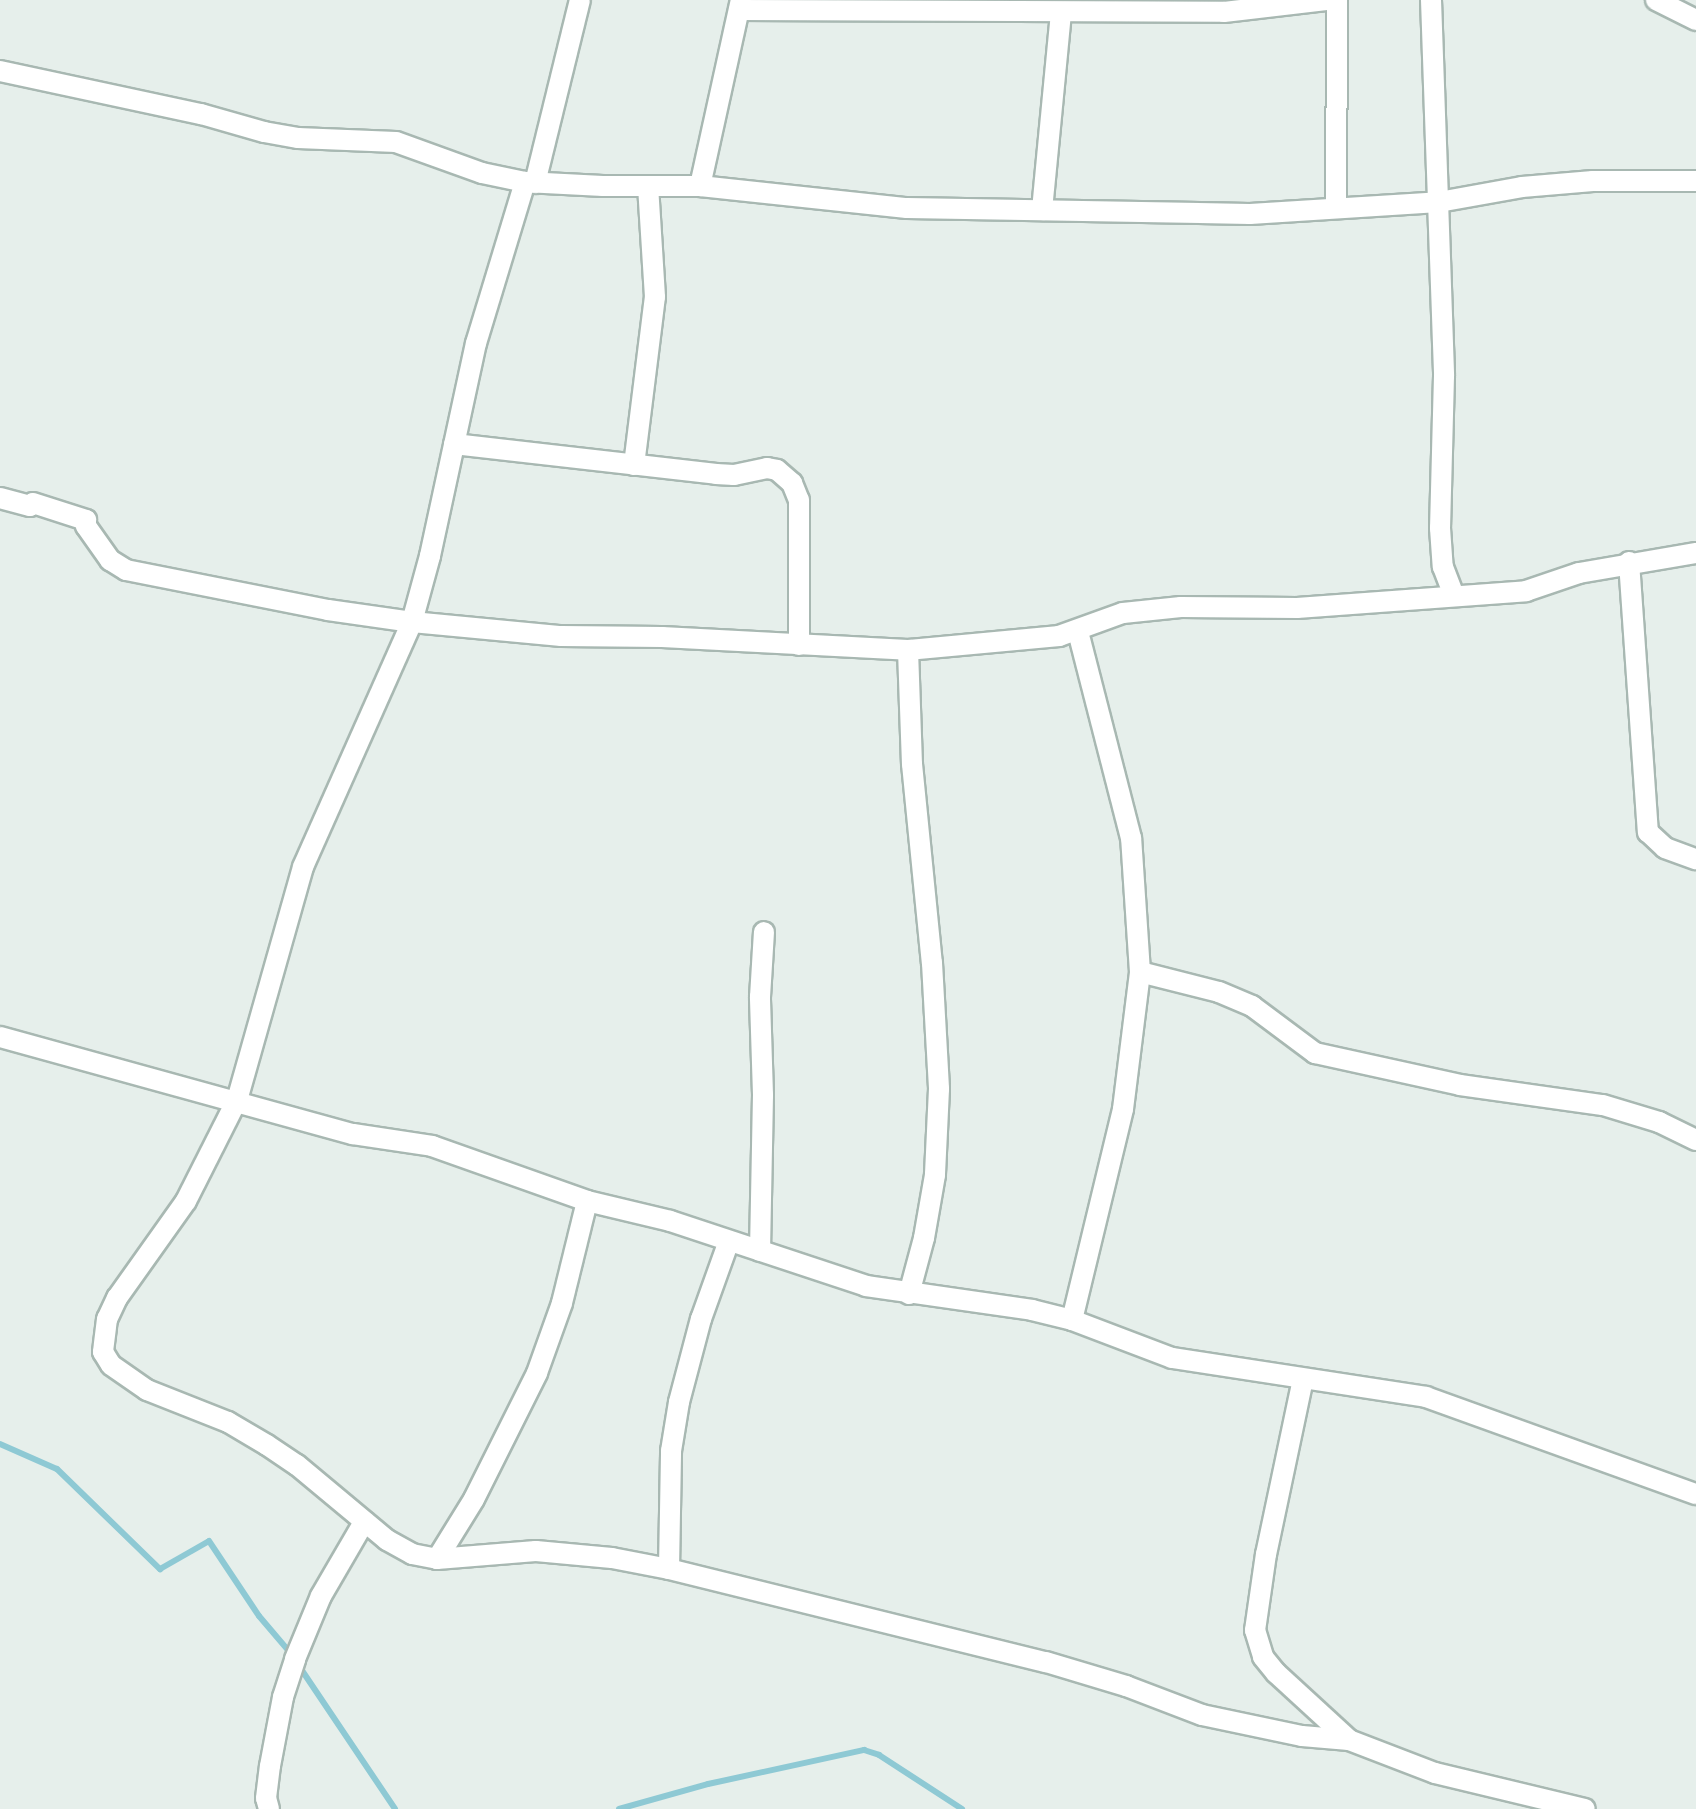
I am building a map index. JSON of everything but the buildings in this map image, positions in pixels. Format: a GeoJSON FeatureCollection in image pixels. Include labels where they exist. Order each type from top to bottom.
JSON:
{"type":"FeatureCollection","features":[{"type":"Feature","properties":{"kind":"street"},"geometry":{"type":"LineString","coordinates":[[580,0],[530,182],[476,343],[430,556],[412,622],[303,867],[237,1100],[186,1201],[117,1298],[107,1319],[103,1352],[122,1376],[147,1390],[228,1422],[277,1452],[364,1522],[412,1554],[437,1559],[536,1551],[612,1558],[669,1569],[1046,1662],[1126,1686],[1202,1715],[1302,1736],[1349,1740],[1435,1773],[1585,1809]]}},
{"type":"Feature","properties":{"kind":"street"},"geometry":{"type":"LineString","coordinates":[[700,186],[740,5],[1061,13],[1246,12],[1328,0]]}},
{"type":"Feature","properties":{"kind":"street"},"geometry":{"type":"LineString","coordinates":[[1336,207],[1337,0]]}},
{"type":"Feature","properties":{"kind":"street"},"geometry":{"type":"LineString","coordinates":[[1431,0],[1444,376],[1440,528],[1443,567],[1454,595]]}},
{"type":"Feature","properties":{"kind":"street"},"geometry":{"type":"LineString","coordinates":[[1656,0],[1696,20]]}},
{"type":"Feature","properties":{"kind":"street"},"geometry":{"type":"LineString","coordinates":[[1042,210],[1061,13]]}},
{"type":"Feature","properties":{"kind":"street"},"geometry":{"type":"LineString","coordinates":[[0,71],[201,114],[264,132],[298,138],[396,142],[482,173],[530,182],[700,186],[907,208],[1250,214],[1439,202],[1522,187],[1593,181],[1696,181]]}},
{"type":"Feature","properties":{"kind":"street"},"geometry":{"type":"LineString","coordinates":[[634,465],[655,297],[648,186]]}},
{"type":"Feature","properties":{"kind":"street"},"geometry":{"type":"LineString","coordinates":[[454,444],[734,475],[767,468],[787,477],[799,500],[799,645]]}},
{"type":"Feature","properties":{"kind":"street"},"geometry":{"type":"LineString","coordinates":[[0,498],[30,506],[33,503],[86,520],[110,560],[126,570],[328,610],[412,622],[561,636],[662,637],[908,650],[1078,632],[1123,613],[1181,607],[1297,608],[1526,591],[1579,573],[1629,562],[1696,553]]}},
{"type":"Feature","properties":{"kind":"street"},"geometry":{"type":"LineString","coordinates":[[1629,562],[1648,832],[1665,848],[1696,859]]}},
{"type":"Feature","properties":{"kind":"street"},"geometry":{"type":"LineString","coordinates":[[1072,1320],[1123,1109],[1140,972],[1131,838],[1078,632]]}},
{"type":"Feature","properties":{"kind":"street"},"geometry":{"type":"LineString","coordinates":[[908,650],[912,764],[932,963],[939,1089],[935,1175],[924,1238],[909,1294]]}},
{"type":"Feature","properties":{"kind":"street"},"geometry":{"type":"LineString","coordinates":[[760,1251],[763,1095],[760,997],[764,932]]}},
{"type":"Feature","properties":{"kind":"street"},"geometry":{"type":"LineString","coordinates":[[1140,972],[1219,992],[1252,1006],[1315,1053],[1460,1085],[1603,1105],[1659,1122],[1696,1140]]}},
{"type":"Feature","properties":{"kind":"street"},"geometry":{"type":"LineString","coordinates":[[0,1037],[353,1134],[432,1146],[587,1201],[670,1221],[834,1276],[909,1294],[986,1302],[1072,1320],[1172,1358],[1426,1397],[1696,1494]]}},
{"type":"Feature","properties":{"kind":"street"},"geometry":{"type":"LineString","coordinates":[[437,1559],[481,1486],[537,1373],[562,1303],[587,1201]]}},
{"type":"Feature","properties":{"kind":"street"},"geometry":{"type":"LineString","coordinates":[[669,1569],[671,1451],[679,1402],[701,1319],[729,1241]]}},
{"type":"Feature","properties":{"kind":"street"},"geometry":{"type":"LineString","coordinates":[[1303,1379],[1266,1554],[1255,1630],[1263,1657],[1276,1673],[1349,1740]]}},
{"type":"Feature","properties":{"kind":"street"},"geometry":{"type":"LineString","coordinates":[[269,1809],[266,1798],[270,1766],[291,1671],[321,1596],[364,1522]]}},
{"type":"Feature","properties":{"kind":"waterway"},"geometry":{"type":"LineString","coordinates":[[0,1444],[57,1469],[160,1569],[209,1541],[259,1616],[293,1656]]}},
{"type":"Feature","properties":{"kind":"waterway"},"geometry":{"type":"LineString","coordinates":[[299,1666],[395,1809]]}},
{"type":"Feature","properties":{"kind":"waterway"},"geometry":{"type":"LineString","coordinates":[[619,1809],[708,1784],[864,1750],[879,1755],[962,1809]]}}]}
